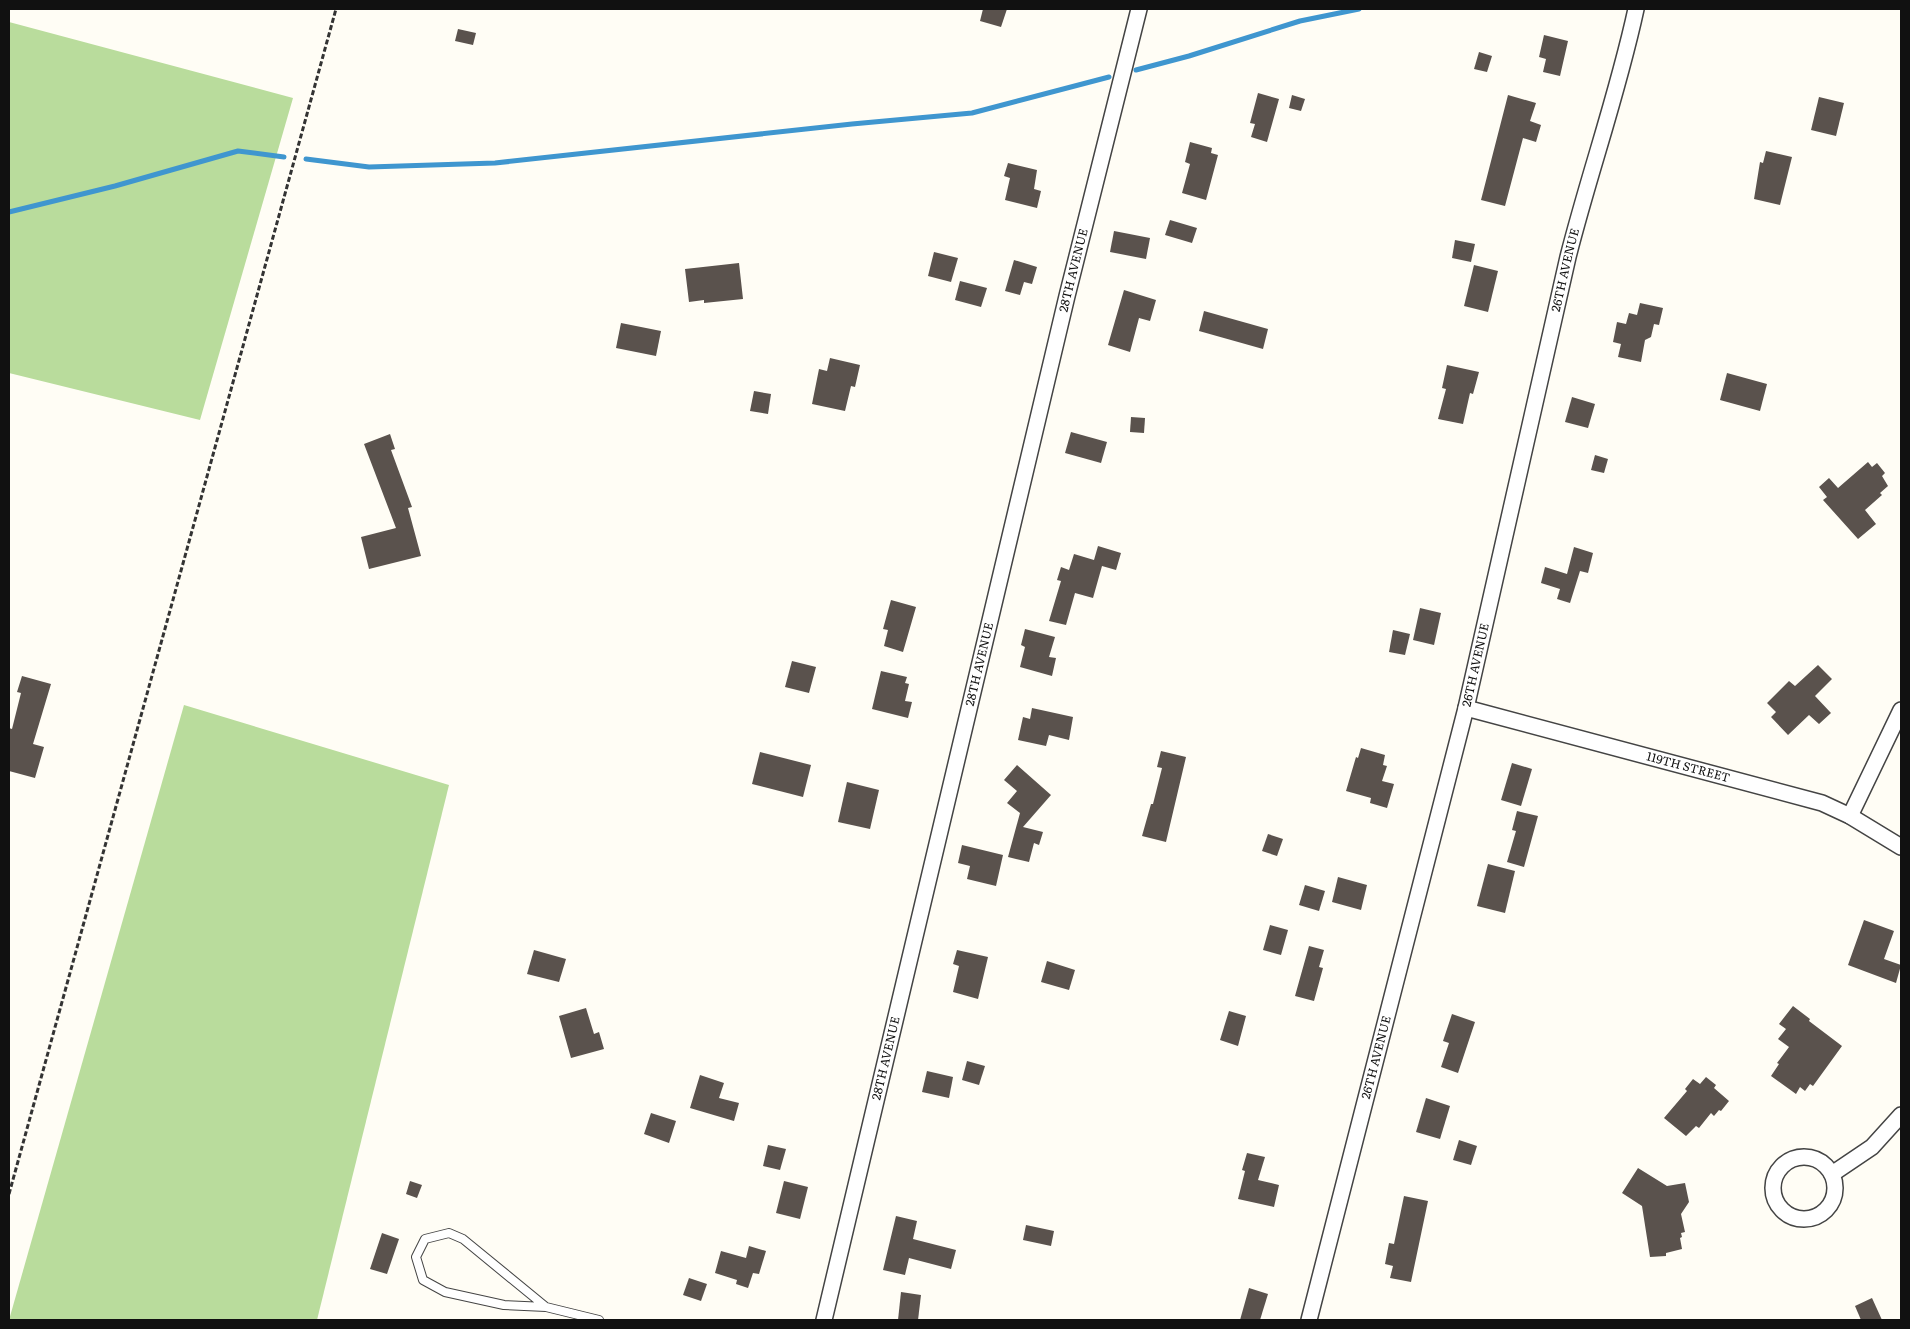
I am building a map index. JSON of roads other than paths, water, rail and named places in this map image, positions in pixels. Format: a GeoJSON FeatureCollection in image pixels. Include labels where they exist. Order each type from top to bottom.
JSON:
{"type":"FeatureCollection","features":[{"type":"Feature","properties":{"kind":"street","name":"28TH AVENUE"},"geometry":{"type":"LineString","coordinates":[[824,1320],[1065,304],[1139,9]]}},
{"type":"Feature","properties":{"kind":"street","name":"26TH AVENUE"},"geometry":{"type":"LineString","coordinates":[[1309,1320],[1466,708],[1580,208],[1625,60],[1636,9]]}},
{"type":"Feature","properties":{"kind":"street","name":"119TH STREET"},"geometry":{"type":"LineString","coordinates":[[1466,708],[1822,803],[1850,816],[1901,847]]}},
{"type":"Feature","properties":{"kind":"street"},"geometry":{"type":"LineString","coordinates":[[1850,816],[1901,710]]}},
{"type":"Feature","properties":{"kind":"street"},"geometry":{"type":"LineString","coordinates":[[1832,1174],[1872,1147],[1901,1115]]}},
{"type":"Feature","properties":{"kind":"street"},"geometry":{"type":"LineString","coordinates":[[1798,1157],[1808,1157],[1818,1160],[1832,1174],[1835,1184],[1835,1195],[1831,1204],[1819,1215],[1805,1219],[1794,1218],[1785,1213],[1778,1205],[1772,1186],[1780,1167],[1788,1161],[1798,1157]]}},
{"type":"Feature","properties":{"kind":"lane"},"geometry":{"type":"LineString","coordinates":[[546,1307],[463,1239],[449,1233],[425,1239],[416,1257],[423,1280],[445,1292],[504,1306],[546,1307],[598,1320]]}},
{"type":"Feature","properties":{"kind":"waterway"},"geometry":{"type":"LineString","coordinates":[[1136,70],[1189,56],[1300,21],[1359,9]]}},
{"type":"Feature","properties":{"kind":"waterway"},"geometry":{"type":"LineString","coordinates":[[306,159],[369,167],[495,163],[852,124],[972,113],[1109,77]]}},
{"type":"Feature","properties":{"kind":"waterway"},"geometry":{"type":"LineString","coordinates":[[9,212],[115,186],[238,151],[284,157]]}}]}
